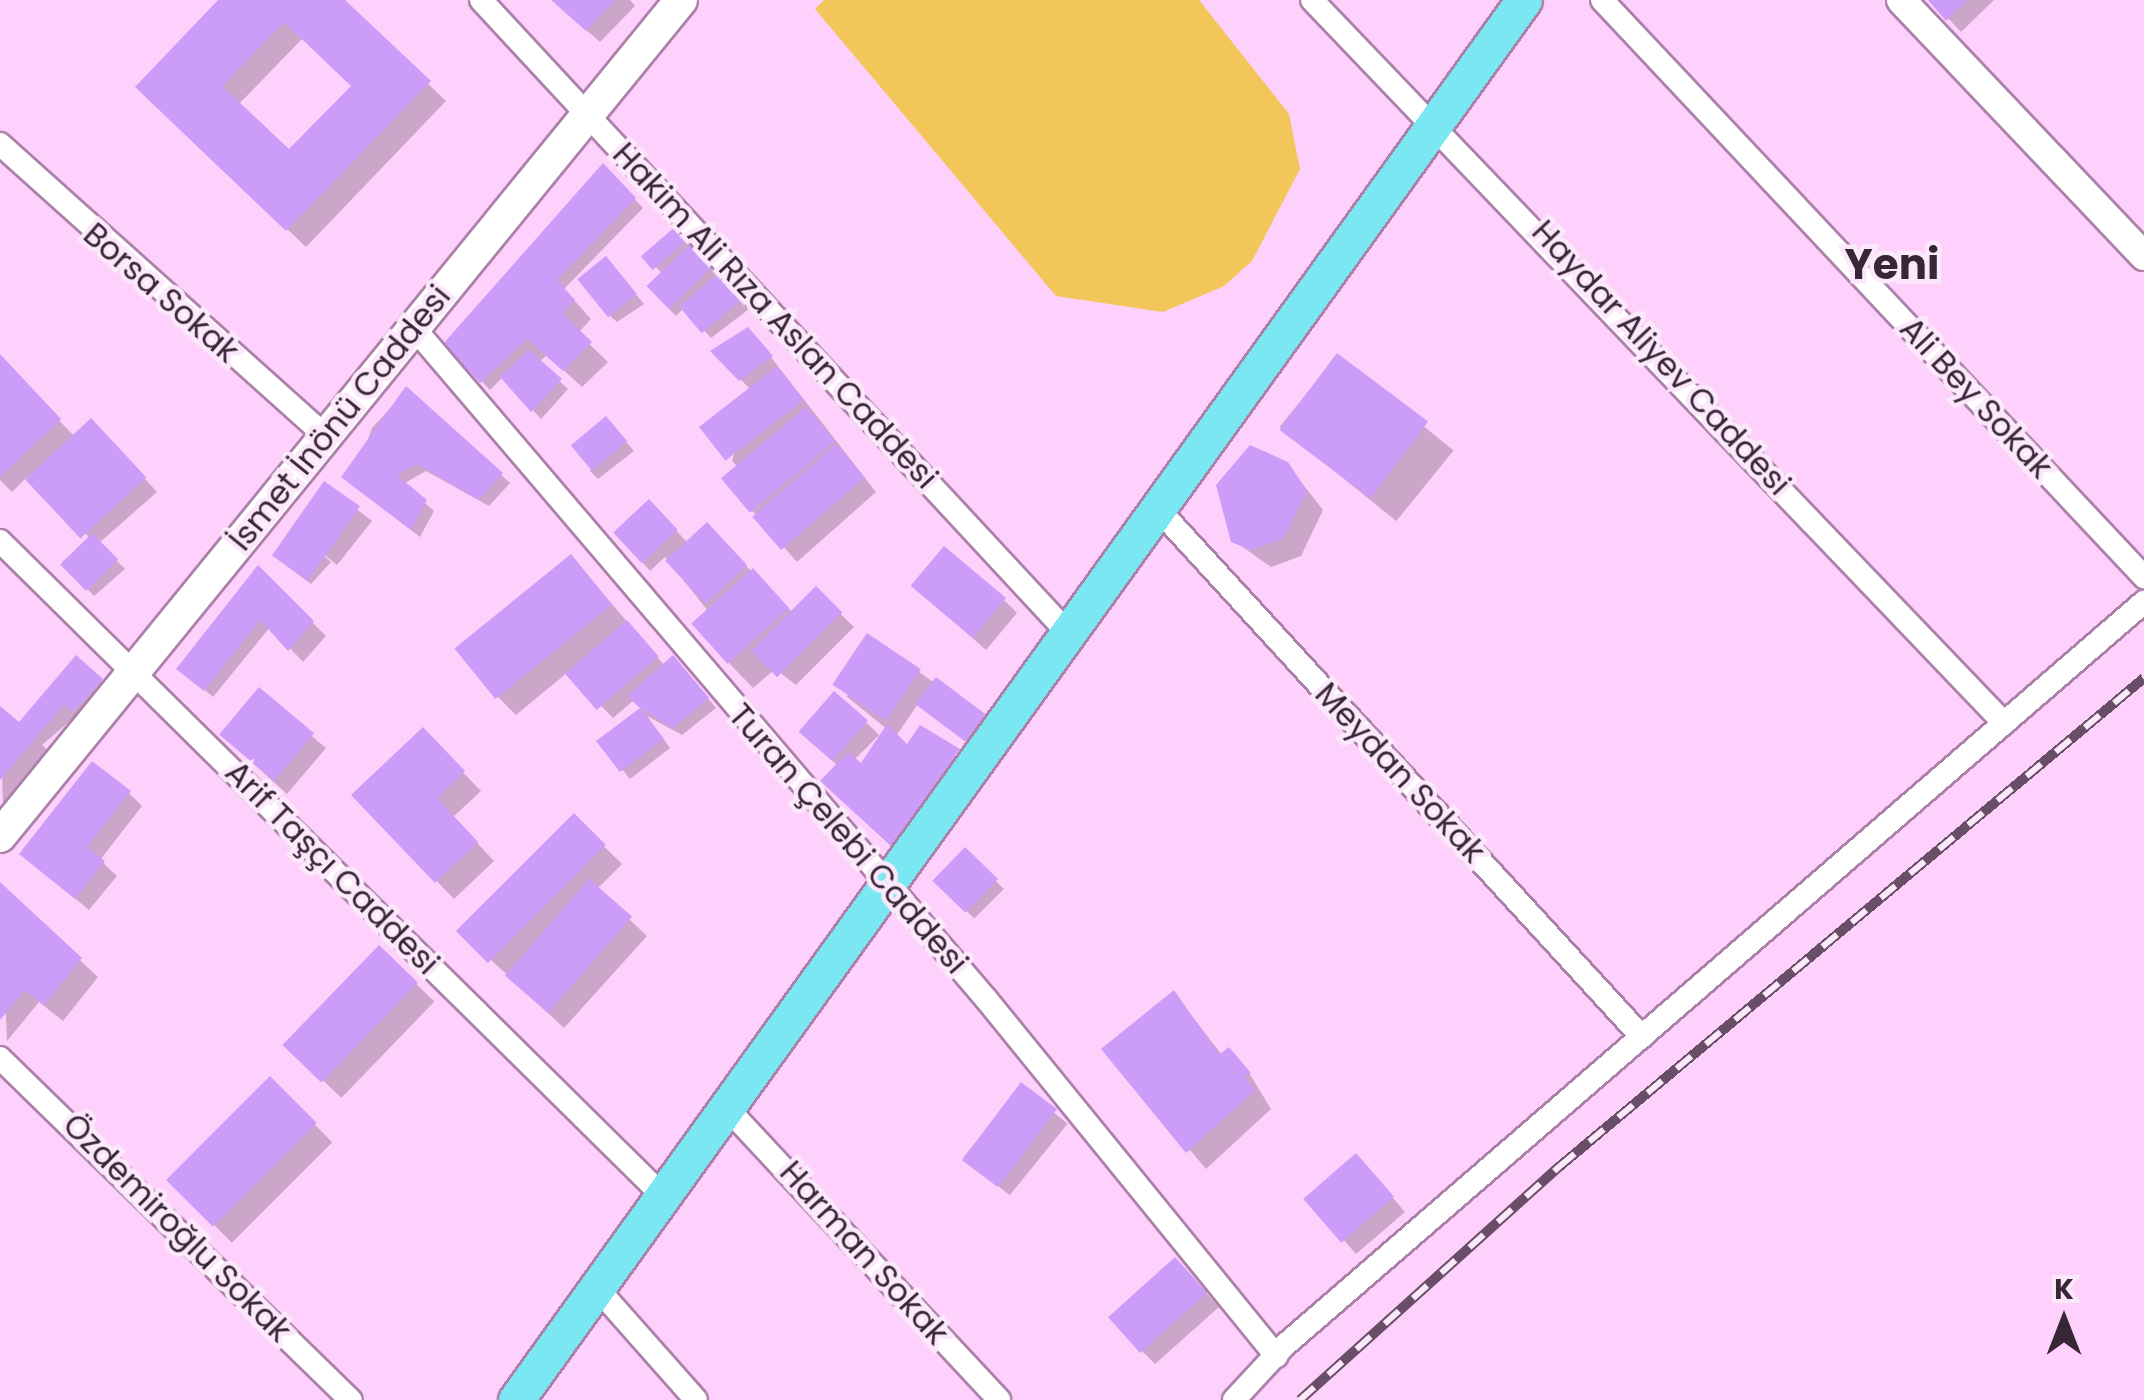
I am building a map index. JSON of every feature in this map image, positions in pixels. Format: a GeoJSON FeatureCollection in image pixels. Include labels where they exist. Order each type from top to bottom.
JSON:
{"type":"FeatureCollection","features":[{"type":"Feature","properties":{"kind":"main road","name":"İsmet İnönü Caddesi"},"geometry":{"type":"LineString","coordinates":[[2,829],[136,670],[680,0]]}},
{"type":"Feature","properties":{"kind":"main road"},"geometry":{"type":"LineString","coordinates":[[516,1400],[1524,0]]}},
{"type":"Feature","properties":{"kind":"street","name":"Hakim Ali Rıza Aslan Caddesi"},"geometry":{"type":"LineString","coordinates":[[481,0],[1068,634]]}},
{"type":"Feature","properties":{"kind":"street","name":"Haydar Aliyev Caddesi"},"geometry":{"type":"LineString","coordinates":[[1312,0],[1437,121],[2004,722]]}},
{"type":"Feature","properties":{"kind":"street","name":"Ali Bey Sokak"},"geometry":{"type":"LineString","coordinates":[[1602,0],[2144,577]]}},
{"type":"Feature","properties":{"kind":"street"},"geometry":{"type":"LineString","coordinates":[[1902,0],[2144,256]]}},
{"type":"Feature","properties":{"kind":"street","name":"Borsa Sokak"},"geometry":{"type":"LineString","coordinates":[[0,144],[326,436]]}},
{"type":"Feature","properties":{"kind":"street","name":"Turan Çelebi Caddesi"},"geometry":{"type":"LineString","coordinates":[[414,328],[887,884],[1276,1356]]}},
{"type":"Feature","properties":{"kind":"street","name":"Meydan Sokak"},"geometry":{"type":"LineString","coordinates":[[1158,509],[1642,1036]]}},
{"type":"Feature","properties":{"kind":"street","name":"Arif Taşçı Caddesi"},"geometry":{"type":"LineString","coordinates":[[0,541],[136,670],[663,1196]]}},
{"type":"Feature","properties":{"kind":"street"},"geometry":{"type":"LineString","coordinates":[[1234,1400],[1276,1356],[2144,602]]}},
{"type":"Feature","properties":{"kind":"street","name":"Özdemiroğlu Sokak"},"geometry":{"type":"LineString","coordinates":[[0,1058],[352,1400]]}},
{"type":"Feature","properties":{"kind":"street","name":"Harman Sokak"},"geometry":{"type":"LineString","coordinates":[[727,1108],[999,1400]]}},
{"type":"Feature","properties":{"kind":"street"},"geometry":{"type":"LineString","coordinates":[[596,1288],[696,1400]]}},
{"type":"Feature","properties":{"kind":"shaded area"},"geometry":{"type":"Polygon","coordinates":[[[824,0],[1199,0],[1289,114],[1300,169],[1252,261],[1224,286],[1163,312],[1056,296],[815,9],[824,0]]]}},
{"type":"Feature","properties":{"kind":"building"},"geometry":{"type":"Polygon","coordinates":[[[218,0],[345,0],[431,81],[286,231],[135,87],[218,0]],[[284,22],[222,86],[289,149],[351,86],[284,22]]]}},
{"type":"Feature","properties":{"kind":"building"},"geometry":{"type":"Polygon","coordinates":[[[551,0],[615,0],[586,31],[551,0]]]}},
{"type":"Feature","properties":{"kind":"building"},"geometry":{"type":"Polygon","coordinates":[[[1928,0],[1967,0],[1946,21],[1928,0]]]}},
{"type":"Feature","properties":{"kind":"building"},"geometry":{"type":"Polygon","coordinates":[[[603,163],[636,198],[557,280],[575,300],[562,313],[592,342],[563,371],[527,339],[480,383],[443,344],[603,163]]]}},
{"type":"Feature","properties":{"kind":"building"},"geometry":{"type":"Polygon","coordinates":[[[677,225],[689,239],[653,270],[641,256],[677,225]]]}},
{"type":"Feature","properties":{"kind":"building"},"geometry":{"type":"Polygon","coordinates":[[[689,245],[711,268],[669,309],[647,286],[689,245]]]}},
{"type":"Feature","properties":{"kind":"building"},"geometry":{"type":"Polygon","coordinates":[[[606,256],[637,294],[608,317],[577,279],[606,256]]]}},
{"type":"Feature","properties":{"kind":"building"},"geometry":{"type":"Polygon","coordinates":[[[719,273],[741,300],[702,333],[679,306],[719,273]]]}},
{"type":"Feature","properties":{"kind":"building"},"geometry":{"type":"Polygon","coordinates":[[[748,327],[773,356],[739,381],[710,351],[748,327]]]}},
{"type":"Feature","properties":{"kind":"building"},"geometry":{"type":"Polygon","coordinates":[[[529,350],[562,379],[531,412],[500,377],[529,350]]]}},
{"type":"Feature","properties":{"kind":"building"},"geometry":{"type":"Polygon","coordinates":[[[1337,353],[1428,422],[1370,498],[1279,430],[1337,353]]]}},
{"type":"Feature","properties":{"kind":"building"},"geometry":{"type":"Polygon","coordinates":[[[0,354],[61,419],[0,477],[0,354]]]}},
{"type":"Feature","properties":{"kind":"building"},"geometry":{"type":"Polygon","coordinates":[[[777,366],[803,400],[725,461],[699,427],[777,366]]]}},
{"type":"Feature","properties":{"kind":"building"},"geometry":{"type":"Polygon","coordinates":[[[406,386],[503,473],[479,500],[417,464],[397,475],[427,500],[411,530],[341,477],[406,386]]]}},
{"type":"Feature","properties":{"kind":"building"},"geometry":{"type":"Polygon","coordinates":[[[806,407],[835,441],[750,513],[721,478],[806,407]]]}},
{"type":"Feature","properties":{"kind":"building"},"geometry":{"type":"Polygon","coordinates":[[[606,416],[627,441],[592,471],[571,446],[606,416]]]}},
{"type":"Feature","properties":{"kind":"building"},"geometry":{"type":"Polygon","coordinates":[[[91,418],[146,477],[80,539],[25,479],[91,418]]]}},
{"type":"Feature","properties":{"kind":"building"},"geometry":{"type":"Polygon","coordinates":[[[836,444],[865,477],[781,550],[752,517],[836,444]]]}},
{"type":"Feature","properties":{"kind":"building"},"geometry":{"type":"Polygon","coordinates":[[[1250,445],[1288,462],[1307,491],[1283,539],[1251,550],[1231,542],[1216,485],[1250,445]]]}},
{"type":"Feature","properties":{"kind":"building"},"geometry":{"type":"Polygon","coordinates":[[[324,481],[360,506],[308,581],[272,556],[324,481]]]}},
{"type":"Feature","properties":{"kind":"building"},"geometry":{"type":"Polygon","coordinates":[[[649,499],[678,530],[642,563],[613,532],[649,499]]]}},
{"type":"Feature","properties":{"kind":"building"},"geometry":{"type":"Polygon","coordinates":[[[707,522],[747,565],[706,604],[665,561],[707,522]]]}},
{"type":"Feature","properties":{"kind":"building"},"geometry":{"type":"Polygon","coordinates":[[[92,533],[118,559],[86,591],[60,565],[92,533]]]}},
{"type":"Feature","properties":{"kind":"building"},"geometry":{"type":"Polygon","coordinates":[[[944,546],[1006,598],[973,638],[911,586],[944,546]]]}},
{"type":"Feature","properties":{"kind":"building"},"geometry":{"type":"Polygon","coordinates":[[[571,554],[612,605],[495,699],[454,648],[571,554]]]}},
{"type":"Feature","properties":{"kind":"building"},"geometry":{"type":"Polygon","coordinates":[[[258,565],[314,621],[288,651],[260,620],[204,691],[176,669],[258,565]]]}},
{"type":"Feature","properties":{"kind":"building"},"geometry":{"type":"Polygon","coordinates":[[[753,568],[789,608],[727,664],[691,624],[753,568]]]}},
{"type":"Feature","properties":{"kind":"building"},"geometry":{"type":"Polygon","coordinates":[[[816,586],[842,612],[777,677],[751,651],[816,586]]]}},
{"type":"Feature","properties":{"kind":"building"},"geometry":{"type":"Polygon","coordinates":[[[627,620],[658,656],[597,710],[565,674],[627,620]]]}},
{"type":"Feature","properties":{"kind":"building"},"geometry":{"type":"Polygon","coordinates":[[[867,633],[921,669],[886,721],[832,684],[867,633]]]}},
{"type":"Feature","properties":{"kind":"building"},"geometry":{"type":"Polygon","coordinates":[[[76,655],[103,679],[73,712],[64,705],[0,780],[0,706],[19,722],[76,655]]]}},
{"type":"Feature","properties":{"kind":"building"},"geometry":{"type":"Polygon","coordinates":[[[673,655],[709,698],[673,728],[627,696],[673,655]]]}},
{"type":"Feature","properties":{"kind":"building"},"geometry":{"type":"Polygon","coordinates":[[[936,677],[986,714],[965,741],[916,704],[936,677]]]}},
{"type":"Feature","properties":{"kind":"building"},"geometry":{"type":"Polygon","coordinates":[[[259,687],[314,733],[274,781],[219,734],[259,687]]]}},
{"type":"Feature","properties":{"kind":"building"},"geometry":{"type":"Polygon","coordinates":[[[834,691],[868,721],[833,761],[799,732],[834,691]]]}},
{"type":"Feature","properties":{"kind":"building"},"geometry":{"type":"Polygon","coordinates":[[[640,708],[664,739],[620,772],[596,741],[640,708]]]}},
{"type":"Feature","properties":{"kind":"building"},"geometry":{"type":"Polygon","coordinates":[[[887,724],[907,744],[920,725],[960,749],[892,847],[820,781],[848,752],[861,763],[887,724]]]}},
{"type":"Feature","properties":{"kind":"building"},"geometry":{"type":"Polygon","coordinates":[[[423,727],[465,771],[437,798],[478,842],[435,883],[351,795],[423,727]]]}},
{"type":"Feature","properties":{"kind":"building"},"geometry":{"type":"Polygon","coordinates":[[[92,761],[131,791],[87,847],[105,861],[75,899],[19,854],[92,761]]]}},
{"type":"Feature","properties":{"kind":"building"},"geometry":{"type":"Polygon","coordinates":[[[574,813],[606,845],[488,963],[456,931],[574,813]]]}},
{"type":"Feature","properties":{"kind":"building"},"geometry":{"type":"Polygon","coordinates":[[[965,847],[998,879],[965,913],[932,881],[965,847]]]}},
{"type":"Feature","properties":{"kind":"building"},"geometry":{"type":"Polygon","coordinates":[[[589,879],[632,916],[548,1013],[505,976],[589,879]]]}},
{"type":"Feature","properties":{"kind":"building"},"geometry":{"type":"Polygon","coordinates":[[[0,882],[82,958],[44,1005],[25,990],[0,1020],[0,882]]]}},
{"type":"Feature","properties":{"kind":"building"},"geometry":{"type":"Polygon","coordinates":[[[379,945],[418,983],[321,1082],[282,1045],[379,945]]]}},
{"type":"Feature","properties":{"kind":"building"},"geometry":{"type":"Polygon","coordinates":[[[1174,990],[1219,1055],[1229,1047],[1251,1073],[1244,1076],[1255,1090],[1186,1153],[1101,1049],[1174,990]]]}},
{"type":"Feature","properties":{"kind":"building"},"geometry":{"type":"Polygon","coordinates":[[[270,1076],[317,1123],[213,1227],[166,1180],[270,1076]]]}},
{"type":"Feature","properties":{"kind":"building"},"geometry":{"type":"Polygon","coordinates":[[[1021,1082],[1057,1109],[998,1187],[962,1160],[1021,1082]]]}},
{"type":"Feature","properties":{"kind":"building"},"geometry":{"type":"Polygon","coordinates":[[[1356,1153],[1394,1197],[1341,1243],[1303,1199],[1356,1153]]]}},
{"type":"Feature","properties":{"kind":"building"},"geometry":{"type":"Polygon","coordinates":[[[1175,1257],[1207,1293],[1140,1353],[1108,1317],[1175,1257]]]}},
{"type":"Feature","properties":{"kind":"railway"},"geometry":{"type":"LineString","coordinates":[[1300,1400],[1560,1166],[2144,678]]}},
{"type":"Feature","properties":{"kind":"district","name":"Yeni"},"geometry":{"type":"Point","coordinates":[1892,265]}}]}
